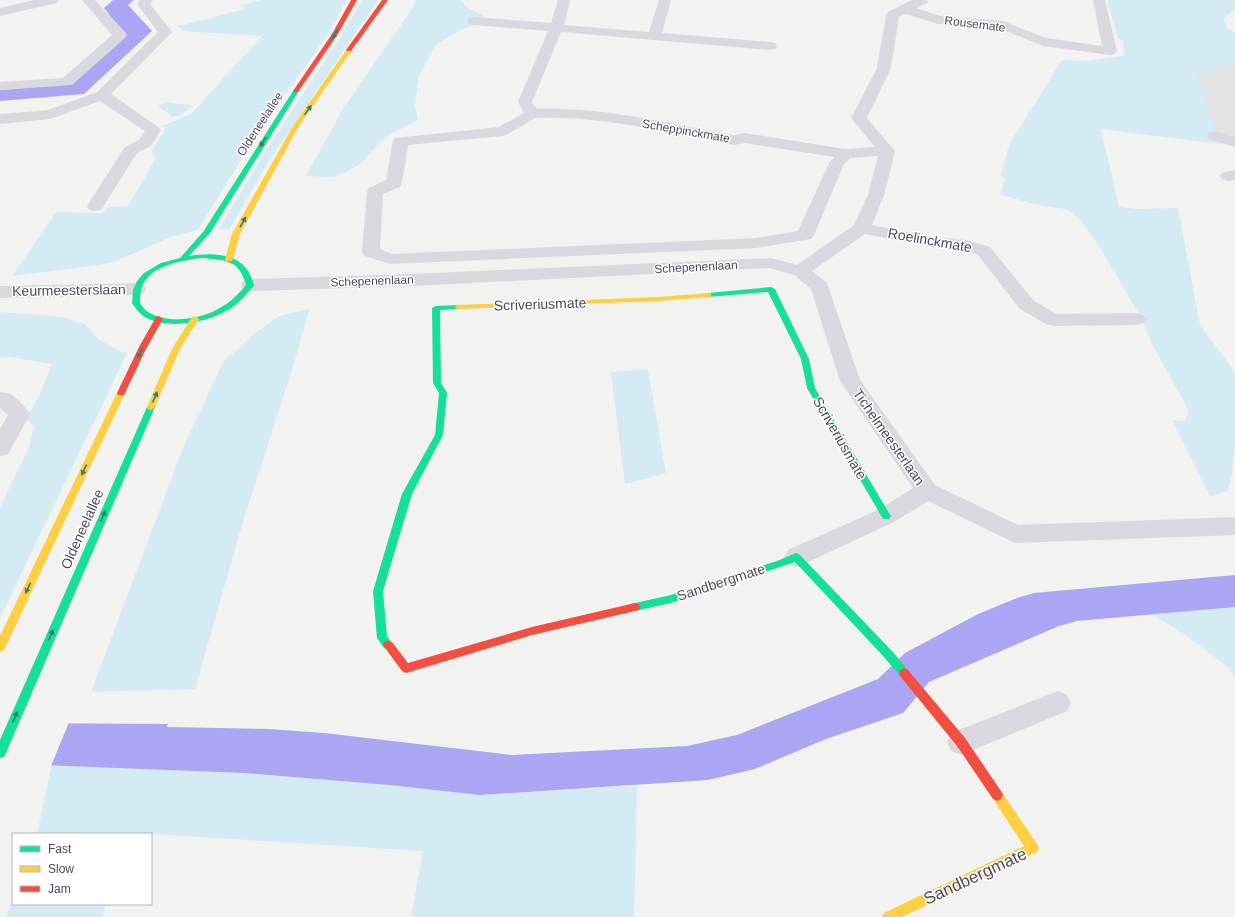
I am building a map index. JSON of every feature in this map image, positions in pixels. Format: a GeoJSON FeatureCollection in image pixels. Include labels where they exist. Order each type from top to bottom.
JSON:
{"type":"FeatureCollection","features":[{"type":"Feature","properties":{"kind":"main road","name":"Oldeneelallee"},"geometry":{"type":"LineString","coordinates":[[183,258],[206,233],[293,95],[335,34],[354,0]]}},
{"type":"Feature","properties":{"kind":"main road"},"geometry":{"type":"LineString","coordinates":[[229,259],[236,234],[296,126],[385,0]]}},
{"type":"Feature","properties":{"kind":"main road"},"geometry":{"type":"LineString","coordinates":[[201,256],[229,259],[240,263],[249,275],[250,285],[239,299],[224,310],[212,316],[195,319],[159,319],[144,313],[136,303],[137,289],[144,279],[153,271],[183,258],[201,256]]}},
{"type":"Feature","properties":{"kind":"main road","name":"Scriveriusmate"},"geometry":{"type":"LineString","coordinates":[[406,668],[382,638],[378,591],[407,494],[439,435],[443,393],[437,383],[436,308],[658,299],[771,290],[805,359],[811,388],[886,516]]}},
{"type":"Feature","properties":{"kind":"main road","name":"Oldeneelallee"},"geometry":{"type":"LineString","coordinates":[[0,647],[143,347],[159,319]]}},
{"type":"Feature","properties":{"kind":"main road","name":"Oldeneelallee"},"geometry":{"type":"LineString","coordinates":[[0,753],[176,349],[195,319]]}},
{"type":"Feature","properties":{"kind":"main road","name":"Sandbergmate"},"geometry":{"type":"LineString","coordinates":[[406,668],[532,631],[671,599],[773,566],[796,557],[888,654],[929,704],[960,742],[1034,848],[888,917]]}},
{"type":"Feature","properties":{"kind":"street"},"geometry":{"type":"LineString","coordinates":[[0,12],[52,0]]}},
{"type":"Feature","properties":{"kind":"street"},"geometry":{"type":"LineString","coordinates":[[0,86],[67,82],[120,35],[88,0]]}},
{"type":"Feature","properties":{"kind":"street"},"geometry":{"type":"LineString","coordinates":[[0,119],[50,114],[102,95],[165,32],[143,4],[147,0]]}},
{"type":"Feature","properties":{"kind":"street"},"geometry":{"type":"LineString","coordinates":[[532,114],[525,102],[556,28],[564,0]]}},
{"type":"Feature","properties":{"kind":"street"},"geometry":{"type":"LineString","coordinates":[[654,37],[665,0]]}},
{"type":"Feature","properties":{"kind":"street","name":"Rousemate"},"geometry":{"type":"LineString","coordinates":[[911,3],[938,20],[1003,25],[1043,42],[1110,51],[1099,0]]}},
{"type":"Feature","properties":{"kind":"street"},"geometry":{"type":"LineString","coordinates":[[800,271],[862,228],[876,195],[887,151],[860,118],[884,68],[894,15],[911,3]]}},
{"type":"Feature","properties":{"kind":"street"},"geometry":{"type":"LineString","coordinates":[[474,21],[770,46]]}},
{"type":"Feature","properties":{"kind":"street"},"geometry":{"type":"LineString","coordinates":[[96,206],[131,150],[145,143],[153,130],[102,95]]}},
{"type":"Feature","properties":{"kind":"street","name":"Scheppinckmate"},"geometry":{"type":"LineString","coordinates":[[371,252],[375,192],[394,182],[401,141],[503,131],[532,114],[555,113],[602,116],[734,140],[745,138],[845,154],[887,151]]}},
{"type":"Feature","properties":{"kind":"street"},"geometry":{"type":"LineString","coordinates":[[1215,136],[1235,142]]}},
{"type":"Feature","properties":{"kind":"street","name":"Schepenenlaan"},"geometry":{"type":"LineString","coordinates":[[371,252],[390,259],[756,243],[805,235],[837,164],[845,154]]}},
{"type":"Feature","properties":{"kind":"street","name":"Roelinckmate"},"geometry":{"type":"LineString","coordinates":[[862,228],[930,242],[966,245],[984,251],[1027,306],[1053,320],[1136,319]]}},
{"type":"Feature","properties":{"kind":"street","name":"Schepenenlaan"},"geometry":{"type":"LineString","coordinates":[[250,285],[771,263],[800,271]]}},
{"type":"Feature","properties":{"kind":"street","name":"Tichelmeesterlaan"},"geometry":{"type":"LineString","coordinates":[[800,271],[819,286],[850,381],[928,491],[1015,534],[1235,526]]}},
{"type":"Feature","properties":{"kind":"street","name":"Keurmeesterslaan"},"geometry":{"type":"LineString","coordinates":[[0,292],[137,289]]}},
{"type":"Feature","properties":{"kind":"street"},"geometry":{"type":"LineString","coordinates":[[0,399],[4,399],[19,414],[0,448]]}},
{"type":"Feature","properties":{"kind":"street"},"geometry":{"type":"LineString","coordinates":[[796,557],[886,516],[928,491]]}},
{"type":"Feature","properties":{"kind":"street"},"geometry":{"type":"LineString","coordinates":[[960,742],[1058,703]]}},
{"type":"Feature","properties":{"kind":"shaded area"},"geometry":{"type":"Polygon","coordinates":[[[113,0],[134,0],[128,5],[152,31],[84,94],[0,101],[0,90],[70,84],[125,34],[104,8],[113,0]]]}},
{"type":"Feature","properties":{"kind":"shaded area"},"geometry":{"type":"Polygon","coordinates":[[[261,0],[347,0],[328,34],[245,153],[198,230],[173,236],[114,262],[12,276],[56,212],[102,213],[109,207],[128,206],[156,158],[151,153],[166,127],[162,126],[191,114],[262,36],[183,31],[179,26],[245,9],[242,5],[261,0]]]}},
{"type":"Feature","properties":{"kind":"shaded area"},"geometry":{"type":"Polygon","coordinates":[[[362,0],[378,0],[267,164],[229,230],[219,229],[265,152],[341,36],[362,0]]]}},
{"type":"Feature","properties":{"kind":"shaded area"},"geometry":{"type":"Polygon","coordinates":[[[416,0],[461,0],[466,7],[483,15],[485,21],[459,31],[436,45],[419,75],[415,104],[418,120],[385,137],[360,164],[345,173],[333,177],[306,176],[343,109],[412,9],[416,0]]]}},
{"type":"Feature","properties":{"kind":"shaded area"},"geometry":{"type":"Polygon","coordinates":[[[1107,0],[1235,0],[1235,8],[1224,19],[1227,28],[1235,33],[1235,64],[1197,73],[1221,144],[1101,129],[1119,207],[1136,209],[1178,208],[1200,325],[1235,372],[1235,442],[1232,473],[1228,491],[1210,496],[1172,420],[1185,421],[1189,411],[1152,344],[1139,314],[1099,246],[1081,221],[1073,213],[1066,209],[1042,206],[1001,195],[1005,178],[1001,175],[1009,145],[1062,60],[1088,61],[1124,56],[1123,40],[1118,39],[1107,0]]]}},
{"type":"Feature","properties":{"kind":"shaded area"},"geometry":{"type":"Polygon","coordinates":[[[1235,59],[1235,137],[1204,132],[1184,69],[1235,59]]]}},
{"type":"Feature","properties":{"kind":"shaded area"},"geometry":{"type":"Polygon","coordinates":[[[166,102],[193,106],[182,114],[173,117],[158,106],[166,102]]]}},
{"type":"Feature","properties":{"kind":"shaded area"},"geometry":{"type":"Polygon","coordinates":[[[309,309],[295,360],[242,525],[195,689],[91,692],[183,448],[223,362],[254,334],[279,316],[309,309]]]}},
{"type":"Feature","properties":{"kind":"shaded area"},"geometry":{"type":"Polygon","coordinates":[[[0,312],[62,317],[85,324],[99,340],[127,353],[0,618],[0,507],[29,448],[34,426],[26,419],[41,392],[52,364],[10,357],[0,358],[0,312]]]}},
{"type":"Feature","properties":{"kind":"shaded area"},"geometry":{"type":"Polygon","coordinates":[[[648,369],[666,473],[625,484],[611,372],[648,369]]]}},
{"type":"Feature","properties":{"kind":"shaded area"},"geometry":{"type":"Polygon","coordinates":[[[1235,575],[1235,607],[1077,621],[1059,626],[929,682],[903,713],[826,739],[755,769],[708,780],[480,795],[389,785],[244,773],[17,764],[0,723],[168,724],[167,727],[269,729],[324,733],[512,755],[687,746],[737,735],[878,679],[905,653],[978,614],[1017,598],[1034,593],[1235,575]]]}},
{"type":"Feature","properties":{"kind":"shaded area"},"geometry":{"type":"Polygon","coordinates":[[[1235,607],[1235,678],[1229,668],[1187,636],[1152,614],[1235,607]]]}},
{"type":"Feature","properties":{"kind":"shaded area"},"geometry":{"type":"Polygon","coordinates":[[[52,764],[244,773],[389,785],[480,795],[637,786],[634,917],[411,917],[423,851],[152,833],[37,833],[52,764]]]}},
{"type":"Feature","properties":{"kind":"shaded area"},"geometry":{"type":"Polygon","coordinates":[[[12,900],[12,905],[106,905],[102,917],[6,917],[12,900]]]}},
{"type":"Feature","properties":{"kind":"pier"},"geometry":{"type":"Polygon","coordinates":[[[70,720],[51,766],[0,766],[0,721],[70,720]]]}},
{"type":"Feature","properties":{"kind":"traffic: fast"},"geometry":{"type":"LineString","coordinates":[[183,258],[206,233],[296,91]]}},
{"type":"Feature","properties":{"kind":"traffic: fast"},"geometry":{"type":"LineString","coordinates":[[201,256],[218,257],[233,261],[243,269],[250,285],[229,307],[207,317],[184,321],[173,321],[162,320],[144,313],[136,303],[137,290],[141,281],[155,269],[163,265],[173,261],[201,256]]}},
{"type":"Feature","properties":{"kind":"traffic: fast"},"geometry":{"type":"LineString","coordinates":[[708,295],[771,289],[805,359],[811,388],[886,516]]}},
{"type":"Feature","properties":{"kind":"traffic: fast"},"geometry":{"type":"LineString","coordinates":[[388,645],[382,638],[378,591],[407,494],[439,435],[443,393],[437,383],[436,308],[458,307]]}},
{"type":"Feature","properties":{"kind":"traffic: fast"},"geometry":{"type":"LineString","coordinates":[[0,753],[151,407]]}},
{"type":"Feature","properties":{"kind":"traffic: fast"},"geometry":{"type":"LineString","coordinates":[[635,607],[671,599],[780,564],[796,557],[888,654],[904,673]]}},
{"type":"Feature","properties":{"kind":"traffic: slow"},"geometry":{"type":"LineString","coordinates":[[229,259],[236,234],[296,126],[349,50]]}},
{"type":"Feature","properties":{"kind":"traffic: slow"},"geometry":{"type":"LineString","coordinates":[[458,307],[658,299],[708,295]]}},
{"type":"Feature","properties":{"kind":"traffic: slow"},"geometry":{"type":"LineString","coordinates":[[151,407],[176,349],[195,319]]}},
{"type":"Feature","properties":{"kind":"traffic: slow"},"geometry":{"type":"LineString","coordinates":[[0,647],[121,393]]}},
{"type":"Feature","properties":{"kind":"traffic: slow"},"geometry":{"type":"LineString","coordinates":[[888,917],[1033,848],[997,795]]}},
{"type":"Feature","properties":{"kind":"traffic: jam"},"geometry":{"type":"LineString","coordinates":[[296,91],[335,34],[354,0]]}},
{"type":"Feature","properties":{"kind":"traffic: jam"},"geometry":{"type":"LineString","coordinates":[[349,50],[385,0]]}},
{"type":"Feature","properties":{"kind":"traffic: jam"},"geometry":{"type":"LineString","coordinates":[[121,393],[143,347],[159,319]]}},
{"type":"Feature","properties":{"kind":"traffic: jam"},"geometry":{"type":"LineString","coordinates":[[388,645],[406,668],[532,631],[635,607]]}},
{"type":"Feature","properties":{"kind":"traffic: jam"},"geometry":{"type":"LineString","coordinates":[[904,673],[961,742],[997,795]]}}]}
